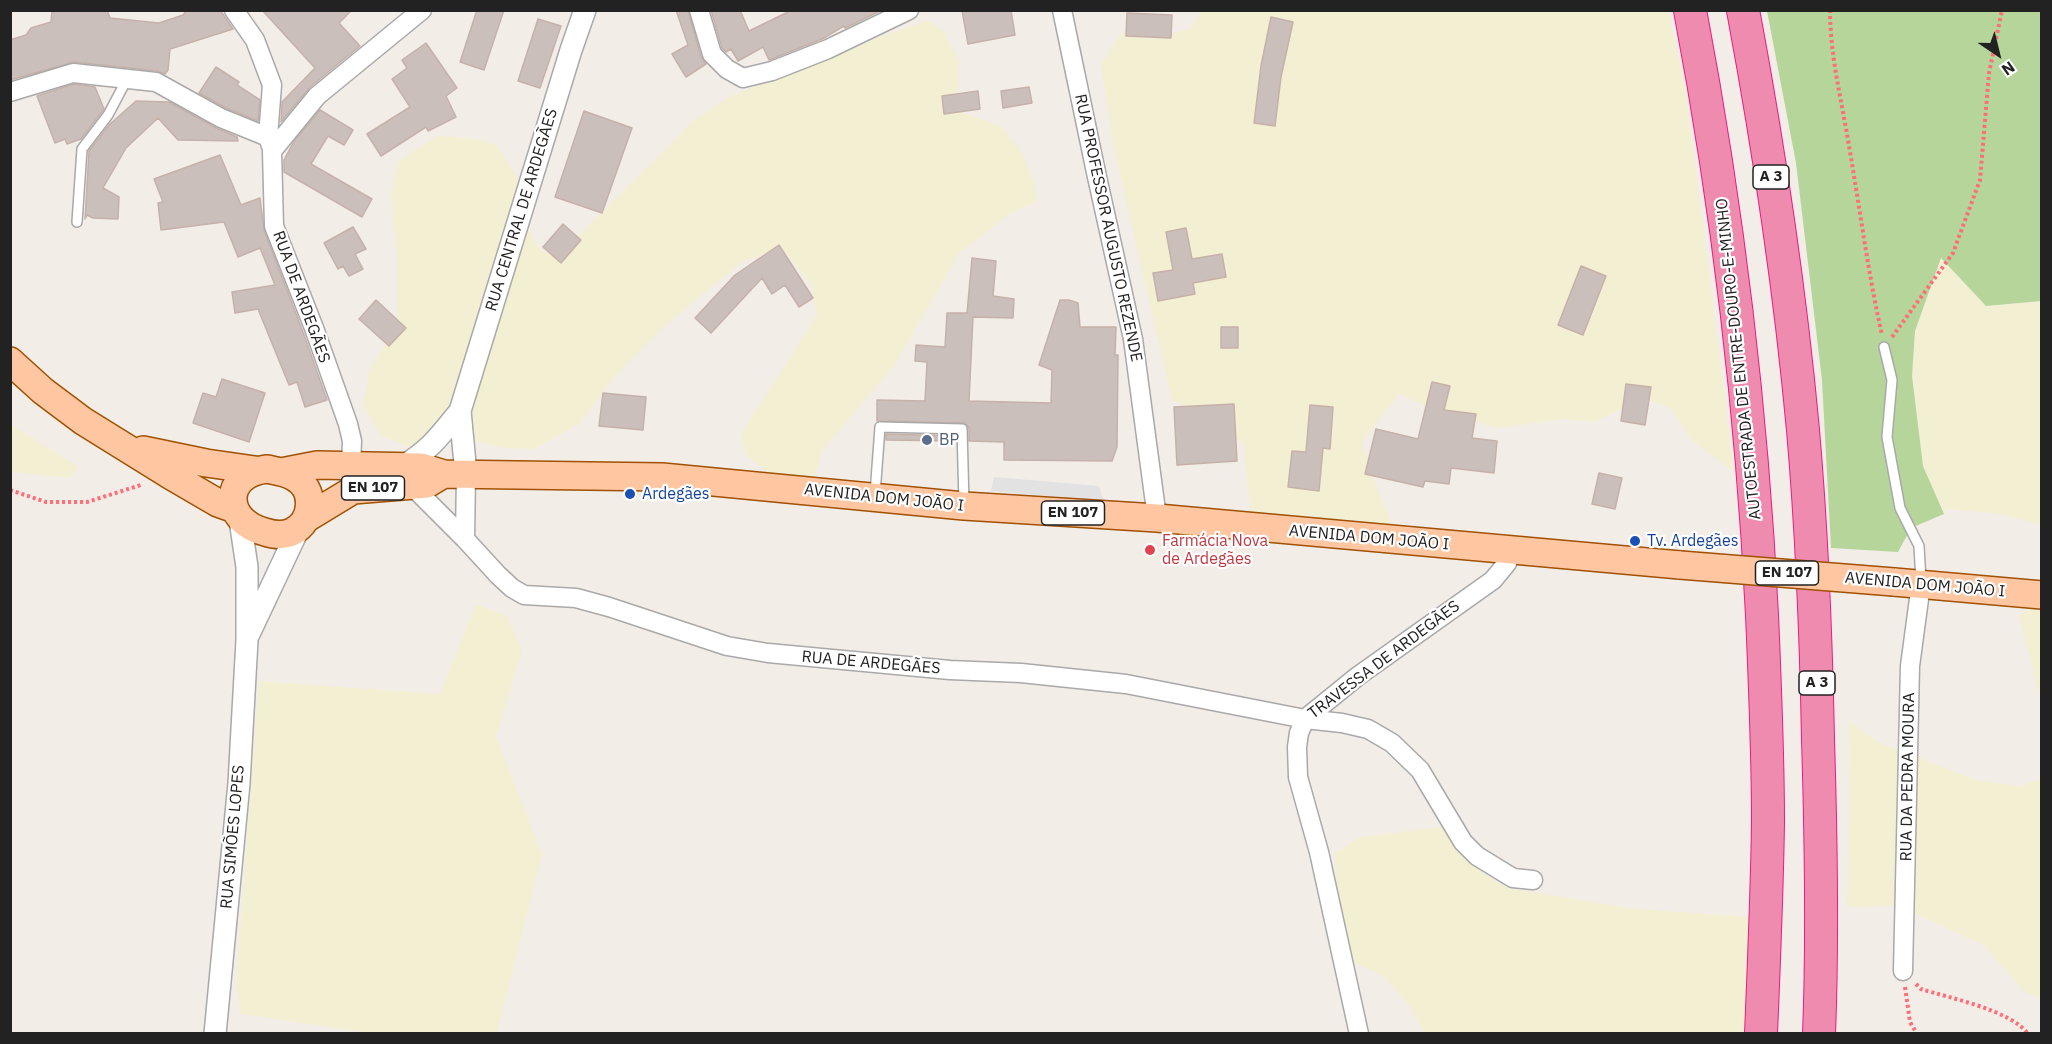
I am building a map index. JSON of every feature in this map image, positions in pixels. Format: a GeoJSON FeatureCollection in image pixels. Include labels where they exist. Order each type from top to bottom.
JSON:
{"type":"FeatureCollection","features":[{"type":"Feature","properties":{"kind":"highway","name":"AUTOESTRADA DE ENTRE-DOURO-E-MINHO"},"geometry":{"type":"LineString","coordinates":[[1690,10],[1715,149],[1733,274],[1758,527],[1768,822],[1761,1034]]}},
{"type":"Feature","properties":{"kind":"highway","name":"A 3"},"geometry":{"type":"LineString","coordinates":[[1743,10],[1784,259],[1803,429],[1816,640],[1820,789],[1819,1034]]}},
{"type":"Feature","properties":{"kind":"main road","name":"EN 107"},"geometry":{"type":"LineString","coordinates":[[10,361],[43,391],[75,415],[124,446],[170,475],[238,514],[250,527],[276,535],[289,534],[303,523],[310,506],[309,494],[303,484],[293,476],[206,463],[124,446]]}},
{"type":"Feature","properties":{"kind":"main road","name":"AVENIDA DOM JOÃO I"},"geometry":{"type":"LineString","coordinates":[[268,471],[317,465],[351,466],[407,476],[427,484],[455,474],[662,477],[964,506],[1157,518],[1510,551],[2042,595]]}},
{"type":"Feature","properties":{"kind":"main road"},"geometry":{"type":"LineString","coordinates":[[238,514],[233,497],[237,485],[244,476],[268,471]]}},
{"type":"Feature","properties":{"kind":"main road","name":"AVENIDA DOM JOÃO I"},"geometry":{"type":"LineString","coordinates":[[303,523],[352,490],[407,476]]}},
{"type":"Feature","properties":{"kind":"street","name":"RUA DE ARDEGÃES"},"geometry":{"type":"LineString","coordinates":[[234,10],[255,40],[272,85],[270,144],[274,226],[348,424],[352,441],[351,466]]}},
{"type":"Feature","properties":{"kind":"street"},"geometry":{"type":"LineString","coordinates":[[10,92],[73,73],[156,82],[270,144],[317,96],[422,10]]}},
{"type":"Feature","properties":{"kind":"street","name":"RUA CENTRAL DE ARDEGÃES"},"geometry":{"type":"LineString","coordinates":[[455,474],[459,411],[585,10]]}},
{"type":"Feature","properties":{"kind":"street"},"geometry":{"type":"LineString","coordinates":[[699,10],[712,54],[727,69],[743,78],[772,71],[828,50],[909,10]]}},
{"type":"Feature","properties":{"kind":"street","name":"RUA PROFESSOR AUGUSTO REZENDE"},"geometry":{"type":"LineString","coordinates":[[1062,10],[1133,339],[1157,518]]}},
{"type":"Feature","properties":{"kind":"street","name":"RUA CENTRAL DE ARDEGÃES"},"geometry":{"type":"LineString","coordinates":[[407,476],[421,455],[435,443],[459,411]]}},
{"type":"Feature","properties":{"kind":"street"},"geometry":{"type":"LineString","coordinates":[[455,474],[465,539]]}},
{"type":"Feature","properties":{"kind":"street","name":"RUA DE ARDEGÃES"},"geometry":{"type":"LineString","coordinates":[[407,476],[498,575],[524,596],[576,598],[727,646],[768,653],[951,670],[1021,673],[1126,684],[1368,729],[1392,743],[1420,770],[1463,842],[1477,856],[1494,869],[1513,878],[1533,880]]}},
{"type":"Feature","properties":{"kind":"street","name":"RUA SIMÕES LOPES"},"geometry":{"type":"LineString","coordinates":[[215,1034],[239,783],[247,640],[247,567],[238,514]]}},
{"type":"Feature","properties":{"kind":"street","name":"RUA SIMÕES LOPES"},"geometry":{"type":"LineString","coordinates":[[247,640],[303,523]]}},
{"type":"Feature","properties":{"kind":"street","name":"TRAVESSA DE ARDEGÃES"},"geometry":{"type":"LineString","coordinates":[[1359,1034],[1319,852],[1298,777],[1299,733],[1305,719],[1368,669],[1493,580],[1507,563],[1510,551]]}},
{"type":"Feature","properties":{"kind":"street","name":"RUA DA PEDRA MOURA"},"geometry":{"type":"LineString","coordinates":[[1903,971],[1910,666],[1921,584]]}},
{"type":"Feature","properties":{"kind":"lane"},"geometry":{"type":"LineString","coordinates":[[77,222],[82,149],[108,115],[127,79]]}},
{"type":"Feature","properties":{"kind":"lane"},"geometry":{"type":"LineString","coordinates":[[1884,347],[1892,380],[1887,437],[1900,508],[1919,546],[1921,584]]}},
{"type":"Feature","properties":{"kind":"lane"},"geometry":{"type":"LineString","coordinates":[[874,496],[880,427],[962,429],[964,506]]}},
{"type":"Feature","properties":{"kind":"path"},"geometry":{"type":"LineString","coordinates":[[1830,10],[1830,27],[1838,79],[1884,347]]}},
{"type":"Feature","properties":{"kind":"path"},"geometry":{"type":"LineString","coordinates":[[1884,347],[1953,253],[1980,180],[1989,73],[2002,10]]}},
{"type":"Feature","properties":{"kind":"path"},"geometry":{"type":"LineString","coordinates":[[10,490],[46,502],[87,502],[170,475]]}},
{"type":"Feature","properties":{"kind":"path"},"geometry":{"type":"LineString","coordinates":[[1903,971],[1910,1022],[1917,1034]]}},
{"type":"Feature","properties":{"kind":"path"},"geometry":{"type":"LineString","coordinates":[[1903,971],[1921,989],[2002,1014],[2024,1028],[2028,1034]]}},
{"type":"Feature","properties":{"kind":"shaded area"},"geometry":{"type":"Polygon","coordinates":[[[1202,11],[1668,11],[1685,85],[1734,472],[1693,441],[1669,407],[1642,399],[1595,422],[1562,419],[1498,428],[1435,411],[1399,394],[1362,442],[1380,496],[1396,534],[1251,514],[1243,444],[1215,418],[1172,400],[1113,144],[1101,64],[1122,32],[1150,39],[1189,29],[1202,11]]]}},
{"type":"Feature","properties":{"kind":"shaded area"},"geometry":{"type":"Polygon","coordinates":[[[928,20],[945,33],[958,60],[959,111],[1000,126],[1021,151],[1034,183],[1037,201],[1010,214],[960,252],[894,366],[822,451],[814,480],[767,471],[746,455],[741,434],[817,315],[810,282],[782,248],[743,261],[666,325],[617,374],[579,424],[534,449],[502,448],[457,436],[416,450],[380,435],[363,405],[370,369],[397,326],[397,253],[391,196],[398,162],[437,136],[477,139],[496,145],[519,180],[522,210],[535,243],[547,254],[564,251],[692,122],[727,98],[831,55],[928,20]]]}},
{"type":"Feature","properties":{"kind":"shaded area"},"geometry":{"type":"Polygon","coordinates":[[[1942,257],[1986,306],[2041,301],[2041,525],[1999,514],[1947,509],[1944,514],[1923,466],[1912,376],[1915,331],[1942,257]]]}},
{"type":"Feature","properties":{"kind":"shaded area"},"geometry":{"type":"Polygon","coordinates":[[[10,424],[79,467],[70,478],[11,472],[10,424]]]}},
{"type":"Feature","properties":{"kind":"shaded area"},"geometry":{"type":"Polygon","coordinates":[[[994,477],[1099,486],[1104,501],[991,491],[994,477]]]}},
{"type":"Feature","properties":{"kind":"shaded area"},"geometry":{"type":"Polygon","coordinates":[[[476,604],[507,616],[522,650],[496,737],[542,854],[497,1033],[367,1033],[241,1014],[236,984],[259,681],[440,694],[476,604]]]}},
{"type":"Feature","properties":{"kind":"shaded area"},"geometry":{"type":"Polygon","coordinates":[[[2038,604],[2041,605],[2041,702],[2019,615],[2038,604]]]}},
{"type":"Feature","properties":{"kind":"shaded area"},"geometry":{"type":"Polygon","coordinates":[[[1849,721],[1878,742],[1976,780],[2021,786],[2041,779],[2041,998],[2026,993],[1982,944],[1898,906],[1847,907],[1850,814],[1849,721]]]}},
{"type":"Feature","properties":{"kind":"shaded area"},"geometry":{"type":"Polygon","coordinates":[[[1447,826],[1482,873],[1508,888],[1636,909],[1755,917],[1748,1033],[1425,1033],[1406,1001],[1382,975],[1340,957],[1335,853],[1361,837],[1447,826]]]}},
{"type":"Feature","properties":{"kind":"green space"},"geometry":{"type":"Polygon","coordinates":[[[1767,11],[2041,11],[2041,301],[1986,306],[1941,258],[1915,331],[1912,376],[1923,466],[1944,514],[1911,528],[1898,552],[1831,548],[1822,380],[1796,163],[1767,11]]]}},
{"type":"Feature","properties":{"kind":"building"},"geometry":{"type":"Polygon","coordinates":[[[52,10],[107,10],[110,18],[159,23],[183,15],[187,10],[220,10],[233,29],[170,49],[168,70],[165,74],[157,71],[74,62],[10,80],[10,40],[26,35],[31,28],[51,22],[52,10]]]}},
{"type":"Feature","properties":{"kind":"building"},"geometry":{"type":"Polygon","coordinates":[[[262,10],[352,10],[339,23],[360,46],[310,87],[281,122],[282,102],[315,68],[262,10]]]}},
{"type":"Feature","properties":{"kind":"building"},"geometry":{"type":"Polygon","coordinates":[[[477,10],[504,10],[484,70],[460,62],[477,10]]]}},
{"type":"Feature","properties":{"kind":"building"},"geometry":{"type":"Polygon","coordinates":[[[676,10],[688,10],[701,57],[706,64],[686,77],[672,54],[688,45],[676,10]]]}},
{"type":"Feature","properties":{"kind":"building"},"geometry":{"type":"Polygon","coordinates":[[[711,10],[740,10],[749,31],[792,10],[882,10],[845,28],[844,26],[822,39],[769,60],[763,47],[738,61],[731,49],[726,52],[722,48],[711,10]]]}},
{"type":"Feature","properties":{"kind":"building"},"geometry":{"type":"Polygon","coordinates":[[[962,10],[1011,10],[1015,35],[968,44],[962,10]]]}},
{"type":"Feature","properties":{"kind":"building"},"geometry":{"type":"Polygon","coordinates":[[[1127,13],[1172,15],[1171,38],[1126,36],[1127,13]]]}},
{"type":"Feature","properties":{"kind":"building"},"geometry":{"type":"Polygon","coordinates":[[[1271,17],[1293,22],[1281,77],[1275,126],[1254,123],[1261,66],[1271,17]]]}},
{"type":"Feature","properties":{"kind":"building"},"geometry":{"type":"Polygon","coordinates":[[[538,19],[561,26],[540,88],[518,81],[538,19]]]}},
{"type":"Feature","properties":{"kind":"building"},"geometry":{"type":"Polygon","coordinates":[[[426,43],[457,88],[446,96],[456,117],[428,131],[426,127],[381,156],[367,134],[410,107],[392,79],[407,68],[402,60],[426,43]]]}},
{"type":"Feature","properties":{"kind":"building"},"geometry":{"type":"Polygon","coordinates":[[[216,67],[239,82],[237,85],[260,100],[258,121],[226,108],[199,93],[216,67]]]}},
{"type":"Feature","properties":{"kind":"building"},"geometry":{"type":"Polygon","coordinates":[[[74,84],[95,87],[104,109],[81,139],[67,144],[65,139],[55,143],[37,96],[74,84]]]}},
{"type":"Feature","properties":{"kind":"building"},"geometry":{"type":"Polygon","coordinates":[[[1029,87],[1032,103],[1003,108],[1001,91],[1029,87]]]}},
{"type":"Feature","properties":{"kind":"building"},"geometry":{"type":"Polygon","coordinates":[[[978,91],[980,109],[944,114],[942,96],[978,91]]]}},
{"type":"Feature","properties":{"kind":"building"},"geometry":{"type":"Polygon","coordinates":[[[136,101],[169,102],[237,137],[238,141],[178,140],[158,118],[126,148],[103,188],[119,197],[118,219],[93,218],[87,215],[85,219],[89,151],[110,124],[136,101]]]}},
{"type":"Feature","properties":{"kind":"building"},"geometry":{"type":"Polygon","coordinates":[[[320,110],[353,130],[344,145],[328,136],[311,164],[372,199],[362,217],[284,172],[284,160],[294,141],[320,110]]]}},
{"type":"Feature","properties":{"kind":"building"},"geometry":{"type":"Polygon","coordinates":[[[584,111],[632,128],[602,213],[555,197],[584,111]]]}},
{"type":"Feature","properties":{"kind":"building"},"geometry":{"type":"Polygon","coordinates":[[[220,155],[241,205],[260,198],[264,230],[327,400],[305,407],[297,382],[289,385],[258,309],[235,313],[232,292],[275,285],[260,248],[238,257],[224,222],[161,230],[158,203],[163,202],[154,179],[220,155]]]}},
{"type":"Feature","properties":{"kind":"building"},"geometry":{"type":"Polygon","coordinates":[[[563,224],[581,240],[561,263],[543,247],[563,224]]]}},
{"type":"Feature","properties":{"kind":"building"},"geometry":{"type":"Polygon","coordinates":[[[353,227],[366,249],[355,254],[363,269],[349,276],[343,266],[338,269],[324,243],[353,227]]]}},
{"type":"Feature","properties":{"kind":"building"},"geometry":{"type":"Polygon","coordinates":[[[1186,228],[1192,259],[1222,254],[1226,277],[1193,283],[1195,294],[1158,301],[1153,273],[1173,270],[1166,232],[1186,228]]]}},
{"type":"Feature","properties":{"kind":"building"},"geometry":{"type":"Polygon","coordinates":[[[779,245],[813,298],[799,307],[785,285],[772,294],[762,278],[711,333],[695,318],[735,275],[779,245]]]}},
{"type":"Feature","properties":{"kind":"building"},"geometry":{"type":"Polygon","coordinates":[[[972,258],[996,261],[993,296],[1014,299],[1013,318],[973,317],[969,401],[1051,403],[1052,370],[1039,365],[1060,300],[1078,303],[1080,327],[1116,327],[1117,447],[1112,461],[1004,460],[1004,442],[969,441],[969,428],[965,423],[877,421],[877,400],[925,401],[927,362],[915,361],[916,345],[945,347],[947,313],[967,313],[972,258]]]}},
{"type":"Feature","properties":{"kind":"building"},"geometry":{"type":"Polygon","coordinates":[[[1581,266],[1606,276],[1583,335],[1558,325],[1581,266]]]}},
{"type":"Feature","properties":{"kind":"building"},"geometry":{"type":"Polygon","coordinates":[[[376,300],[406,328],[389,346],[359,319],[376,300]]]}},
{"type":"Feature","properties":{"kind":"building"},"geometry":{"type":"Polygon","coordinates":[[[1221,327],[1238,327],[1238,348],[1221,348],[1221,327]]]}},
{"type":"Feature","properties":{"kind":"building"},"geometry":{"type":"Polygon","coordinates":[[[222,379],[265,393],[249,442],[193,423],[203,393],[216,397],[222,379]]]}},
{"type":"Feature","properties":{"kind":"building"},"geometry":{"type":"Polygon","coordinates":[[[1432,382],[1450,386],[1444,410],[1476,414],[1472,438],[1497,441],[1494,473],[1451,468],[1449,484],[1425,481],[1423,487],[1365,474],[1376,429],[1418,439],[1432,382]]]}},
{"type":"Feature","properties":{"kind":"building"},"geometry":{"type":"Polygon","coordinates":[[[1626,384],[1651,387],[1645,425],[1621,421],[1626,384]]]}},
{"type":"Feature","properties":{"kind":"building"},"geometry":{"type":"Polygon","coordinates":[[[603,393],[646,397],[643,430],[599,426],[603,393]]]}},
{"type":"Feature","properties":{"kind":"building"},"geometry":{"type":"Polygon","coordinates":[[[1234,404],[1237,461],[1177,465],[1174,407],[1234,404]]]}},
{"type":"Feature","properties":{"kind":"building"},"geometry":{"type":"Polygon","coordinates":[[[1310,405],[1333,407],[1330,449],[1323,448],[1319,491],[1288,487],[1292,451],[1306,452],[1310,405]]]}},
{"type":"Feature","properties":{"kind":"building"},"geometry":{"type":"Polygon","coordinates":[[[886,434],[955,436],[956,441],[886,440],[886,434]]]}},
{"type":"Feature","properties":{"kind":"building"},"geometry":{"type":"Polygon","coordinates":[[[1599,473],[1622,478],[1615,509],[1592,504],[1599,473]]]}},
{"type":"Feature","properties":{"kind":"place","name":"BP"},"geometry":{"type":"Point","coordinates":[927,440]}},
{"type":"Feature","properties":{"kind":"place","name":"Ardegães"},"geometry":{"type":"Point","coordinates":[630,494]}},
{"type":"Feature","properties":{"kind":"place","name":"Tv. Ardegães"},"geometry":{"type":"Point","coordinates":[1635,541]}},
{"type":"Feature","properties":{"kind":"place","name":"Farmácia Nova de Ardegães"},"geometry":{"type":"Point","coordinates":[1150,550]}}]}
